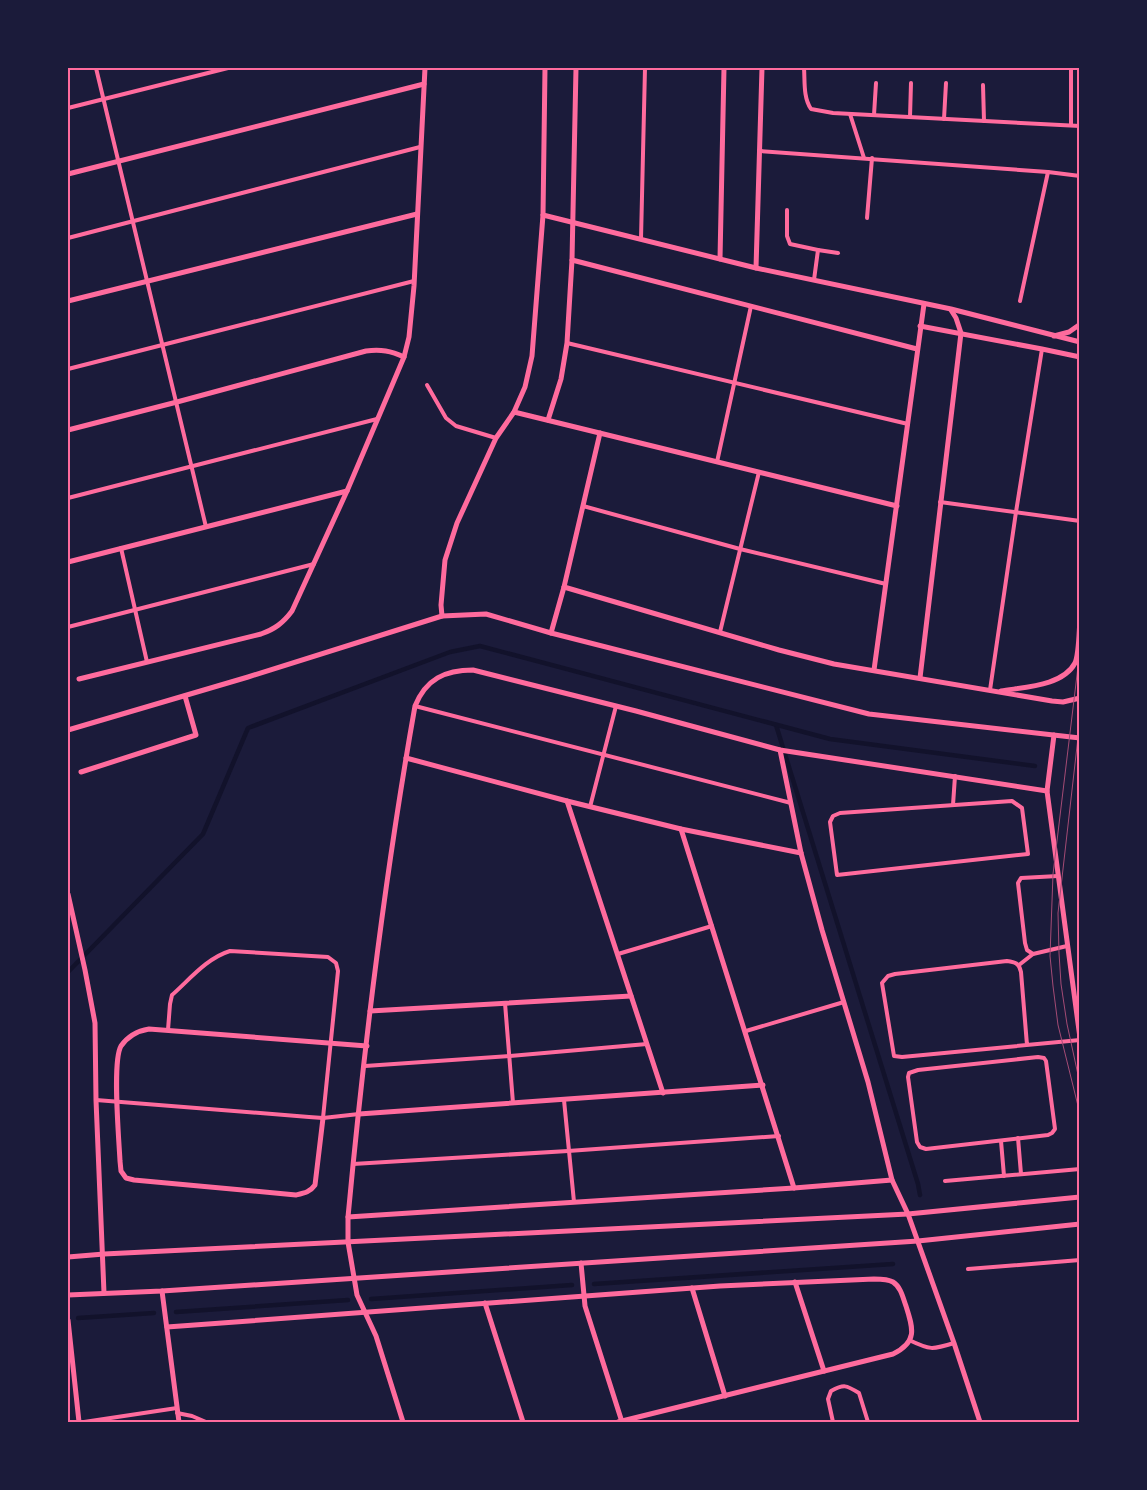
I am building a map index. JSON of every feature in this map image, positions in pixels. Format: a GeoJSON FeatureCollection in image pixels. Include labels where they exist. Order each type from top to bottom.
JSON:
{"type":"FeatureCollection","features":[{"type":"Feature","properties":{"kind":"street"},"geometry":{"type":"LineString","coordinates":[[79,679],[261,634],[274,629],[292,611],[347,491],[404,357],[409,338],[414,280],[424,68]]}},
{"type":"Feature","properties":{"kind":"street"},"geometry":{"type":"LineString","coordinates":[[442,616],[441,605],[446,560],[457,523],[496,438],[514,412],[525,387],[532,356],[543,215],[545,68]]}},
{"type":"Feature","properties":{"kind":"street"},"geometry":{"type":"LineString","coordinates":[[548,420],[561,379],[567,342],[572,260],[576,68]]}},
{"type":"Feature","properties":{"kind":"street"},"geometry":{"type":"LineString","coordinates":[[720,259],[724,68]]}},
{"type":"Feature","properties":{"kind":"street"},"geometry":{"type":"LineString","coordinates":[[756,268],[762,68]]}},
{"type":"Feature","properties":{"kind":"street"},"geometry":{"type":"LineString","coordinates":[[68,174],[424,84]]}},
{"type":"Feature","properties":{"kind":"street"},"geometry":{"type":"LineString","coordinates":[[68,301],[417,214]]}},
{"type":"Feature","properties":{"kind":"street"},"geometry":{"type":"LineString","coordinates":[[543,215],[756,268],[951,310],[1080,342]]}},
{"type":"Feature","properties":{"kind":"street"},"geometry":{"type":"LineString","coordinates":[[572,260],[918,349]]}},
{"type":"Feature","properties":{"kind":"street"},"geometry":{"type":"LineString","coordinates":[[874,670],[924,304]]}},
{"type":"Feature","properties":{"kind":"street"},"geometry":{"type":"LineString","coordinates":[[920,678],[961,333],[951,310]]}},
{"type":"Feature","properties":{"kind":"street"},"geometry":{"type":"LineString","coordinates":[[1054,336],[1070,332],[1080,323]]}},
{"type":"Feature","properties":{"kind":"street"},"geometry":{"type":"LineString","coordinates":[[920,326],[1042,348],[1080,357]]}},
{"type":"Feature","properties":{"kind":"street"},"geometry":{"type":"LineString","coordinates":[[68,430],[366,351],[388,350],[404,357]]}},
{"type":"Feature","properties":{"kind":"street"},"geometry":{"type":"LineString","coordinates":[[514,412],[897,506]]}},
{"type":"Feature","properties":{"kind":"street"},"geometry":{"type":"LineString","coordinates":[[551,633],[564,587],[600,433]]}},
{"type":"Feature","properties":{"kind":"street"},"geometry":{"type":"LineString","coordinates":[[68,562],[347,491]]}},
{"type":"Feature","properties":{"kind":"street"},"geometry":{"type":"LineString","coordinates":[[564,587],[779,650],[834,664],[1052,701],[1064,702],[1080,698]]}},
{"type":"Feature","properties":{"kind":"street"},"geometry":{"type":"LineString","coordinates":[[68,730],[248,677],[442,616],[486,614],[551,633],[869,714],[1080,738]]}},
{"type":"Feature","properties":{"kind":"street"},"geometry":{"type":"LineString","coordinates":[[998,692],[1054,681],[1067,673],[1076,662],[1080,620]]}},
{"type":"Feature","properties":{"kind":"street"},"geometry":{"type":"LineString","coordinates":[[403,1422],[376,1336],[357,1295],[348,1242],[348,1217],[384,900],[406,758],[415,706],[421,692],[433,680],[460,670],[473,670],[780,750],[1047,791]]}},
{"type":"Feature","properties":{"kind":"street"},"geometry":{"type":"LineString","coordinates":[[81,772],[196,735],[185,696]]}},
{"type":"Feature","properties":{"kind":"street"},"geometry":{"type":"LineString","coordinates":[[1054,735],[1047,791],[1080,1039]]}},
{"type":"Feature","properties":{"kind":"street"},"geometry":{"type":"LineString","coordinates":[[780,750],[801,853],[868,1082],[892,1180],[918,1241],[980,1422]]}},
{"type":"Feature","properties":{"kind":"street"},"geometry":{"type":"LineString","coordinates":[[406,758],[681,829],[801,853]]}},
{"type":"Feature","properties":{"kind":"street"},"geometry":{"type":"LineString","coordinates":[[567,801],[663,1093]]}},
{"type":"Feature","properties":{"kind":"street"},"geometry":{"type":"LineString","coordinates":[[681,829],[794,1188]]}},
{"type":"Feature","properties":{"kind":"street"},"geometry":{"type":"LineString","coordinates":[[68,894],[92,1002],[96,1045],[96,1100],[104,1254],[104,1293]]}},
{"type":"Feature","properties":{"kind":"street"},"geometry":{"type":"LineString","coordinates":[[370,1011],[632,996]]}},
{"type":"Feature","properties":{"kind":"street"},"geometry":{"type":"LineString","coordinates":[[323,1118],[315,1185],[311,1191],[296,1195],[126,1178],[121,1171],[120,1161],[117,1102],[118,1053],[129,1037],[139,1030],[149,1029],[367,1046]]}},
{"type":"Feature","properties":{"kind":"street"},"geometry":{"type":"LineString","coordinates":[[359,1114],[763,1085]]}},
{"type":"Feature","properties":{"kind":"street"},"geometry":{"type":"LineString","coordinates":[[348,1217],[892,1180]]}},
{"type":"Feature","properties":{"kind":"street"},"geometry":{"type":"LineString","coordinates":[[68,1257],[908,1214],[1080,1197]]}},
{"type":"Feature","properties":{"kind":"street"},"geometry":{"type":"LineString","coordinates":[[68,1295],[162,1291],[918,1241],[1080,1224]]}},
{"type":"Feature","properties":{"kind":"street"},"geometry":{"type":"LineString","coordinates":[[167,1327],[584,1295],[874,1279],[893,1282],[903,1295],[912,1326],[909,1340],[903,1349],[893,1354],[620,1422],[592,1328],[584,1295],[581,1263]]}},
{"type":"Feature","properties":{"kind":"street"},"geometry":{"type":"LineString","coordinates":[[795,1282],[824,1371]]}},
{"type":"Feature","properties":{"kind":"street"},"geometry":{"type":"LineString","coordinates":[[692,1288],[725,1396]]}},
{"type":"Feature","properties":{"kind":"street"},"geometry":{"type":"LineString","coordinates":[[162,1291],[179,1422]]}},
{"type":"Feature","properties":{"kind":"street"},"geometry":{"type":"LineString","coordinates":[[485,1303],[523,1422]]}},
{"type":"Feature","properties":{"kind":"street"},"geometry":{"type":"LineString","coordinates":[[68,1320],[80,1422]]}},
{"type":"Feature","properties":{"kind":"lane"},"geometry":{"type":"LineString","coordinates":[[96,68],[206,527]]}},
{"type":"Feature","properties":{"kind":"lane"},"geometry":{"type":"LineString","coordinates":[[68,108],[228,68]]}},
{"type":"Feature","properties":{"kind":"lane"},"geometry":{"type":"LineString","coordinates":[[641,239],[645,68]]}},
{"type":"Feature","properties":{"kind":"lane"},"geometry":{"type":"LineString","coordinates":[[804,68],[807,104],[811,109],[833,114],[1080,126]]}},
{"type":"Feature","properties":{"kind":"lane"},"geometry":{"type":"LineString","coordinates":[[1071,125],[1072,68]]}},
{"type":"Feature","properties":{"kind":"lane"},"geometry":{"type":"LineString","coordinates":[[874,116],[876,83]]}},
{"type":"Feature","properties":{"kind":"lane"},"geometry":{"type":"LineString","coordinates":[[910,118],[911,83]]}},
{"type":"Feature","properties":{"kind":"lane"},"geometry":{"type":"LineString","coordinates":[[944,119],[946,83]]}},
{"type":"Feature","properties":{"kind":"lane"},"geometry":{"type":"LineString","coordinates":[[983,85],[984,121]]}},
{"type":"Feature","properties":{"kind":"lane"},"geometry":{"type":"LineString","coordinates":[[850,114],[864,158]]}},
{"type":"Feature","properties":{"kind":"lane"},"geometry":{"type":"LineString","coordinates":[[68,238],[420,147]]}},
{"type":"Feature","properties":{"kind":"lane"},"geometry":{"type":"LineString","coordinates":[[759,151],[872,158],[1080,176]]}},
{"type":"Feature","properties":{"kind":"lane"},"geometry":{"type":"LineString","coordinates":[[867,218],[872,158]]}},
{"type":"Feature","properties":{"kind":"lane"},"geometry":{"type":"LineString","coordinates":[[1020,301],[1048,172]]}},
{"type":"Feature","properties":{"kind":"lane"},"geometry":{"type":"LineString","coordinates":[[787,210],[787,236],[790,244],[838,253]]}},
{"type":"Feature","properties":{"kind":"lane"},"geometry":{"type":"LineString","coordinates":[[814,280],[818,250]]}},
{"type":"Feature","properties":{"kind":"lane"},"geometry":{"type":"LineString","coordinates":[[68,369],[414,280]]}},
{"type":"Feature","properties":{"kind":"lane"},"geometry":{"type":"LineString","coordinates":[[716,462],[751,306]]}},
{"type":"Feature","properties":{"kind":"lane"},"geometry":{"type":"LineString","coordinates":[[567,342],[908,424]]}},
{"type":"Feature","properties":{"kind":"lane"},"geometry":{"type":"LineString","coordinates":[[990,690],[1042,348]]}},
{"type":"Feature","properties":{"kind":"lane"},"geometry":{"type":"LineString","coordinates":[[427,385],[446,418],[456,426],[496,438]]}},
{"type":"Feature","properties":{"kind":"lane"},"geometry":{"type":"LineString","coordinates":[[68,498],[377,419]]}},
{"type":"Feature","properties":{"kind":"lane"},"geometry":{"type":"LineString","coordinates":[[720,632],[758,472]]}},
{"type":"Feature","properties":{"kind":"lane"},"geometry":{"type":"LineString","coordinates":[[940,502],[1080,522]]}},
{"type":"Feature","properties":{"kind":"lane"},"geometry":{"type":"LineString","coordinates":[[583,506],[740,549],[886,584]]}},
{"type":"Feature","properties":{"kind":"lane"},"geometry":{"type":"LineString","coordinates":[[121,548],[147,662]]}},
{"type":"Feature","properties":{"kind":"lane"},"geometry":{"type":"LineString","coordinates":[[68,627],[314,564]]}},
{"type":"Feature","properties":{"kind":"lane"},"geometry":{"type":"LineString","coordinates":[[415,706],[791,803]]}},
{"type":"Feature","properties":{"kind":"lane"},"geometry":{"type":"LineString","coordinates":[[590,807],[616,706]]}},
{"type":"Feature","properties":{"kind":"lane"},"geometry":{"type":"LineString","coordinates":[[953,805],[955,776]]}},
{"type":"Feature","properties":{"kind":"lane"},"geometry":{"type":"LineString","coordinates":[[1012,801],[1022,808],[1028,854],[838,874],[830,822],[833,816],[840,813],[953,805],[1012,801]]}},
{"type":"Feature","properties":{"kind":"lane"},"geometry":{"type":"LineString","coordinates":[[1033,954],[1027,950],[1018,883],[1021,878],[1058,876]]}},
{"type":"Feature","properties":{"kind":"lane"},"geometry":{"type":"LineString","coordinates":[[618,954],[712,926]]}},
{"type":"Feature","properties":{"kind":"lane"},"geometry":{"type":"LineString","coordinates":[[1019,965],[1033,954],[1067,946]]}},
{"type":"Feature","properties":{"kind":"lane"},"geometry":{"type":"LineString","coordinates":[[168,1030],[172,996],[221,953],[230,950],[328,957],[336,962],[338,971],[323,1118]]}},
{"type":"Feature","properties":{"kind":"lane"},"geometry":{"type":"LineString","coordinates":[[1026,1045],[1021,972],[1019,965],[1015,962],[1007,961],[895,974],[888,976],[882,983],[894,1056],[902,1057],[1026,1045],[1080,1039]]}},
{"type":"Feature","properties":{"kind":"lane"},"geometry":{"type":"LineString","coordinates":[[746,1032],[845,1002]]}},
{"type":"Feature","properties":{"kind":"lane"},"geometry":{"type":"LineString","coordinates":[[505,1003],[514,1103]]}},
{"type":"Feature","properties":{"kind":"lane"},"geometry":{"type":"LineString","coordinates":[[364,1066],[647,1044]]}},
{"type":"Feature","properties":{"kind":"lane"},"geometry":{"type":"LineString","coordinates":[[1038,1057],[1044,1058],[1046,1061],[1055,1128],[1048,1135],[1018,1138],[926,1149],[920,1147],[917,1142],[908,1078],[909,1073],[918,1070],[1038,1057]]}},
{"type":"Feature","properties":{"kind":"lane"},"geometry":{"type":"LineString","coordinates":[[96,1100],[323,1118],[359,1114]]}},
{"type":"Feature","properties":{"kind":"lane"},"geometry":{"type":"LineString","coordinates":[[564,1100],[574,1202]]}},
{"type":"Feature","properties":{"kind":"lane"},"geometry":{"type":"LineString","coordinates":[[353,1164],[779,1136]]}},
{"type":"Feature","properties":{"kind":"lane"},"geometry":{"type":"LineString","coordinates":[[1018,1138],[1022,1174]]}},
{"type":"Feature","properties":{"kind":"lane"},"geometry":{"type":"LineString","coordinates":[[1001,1141],[1004,1176]]}},
{"type":"Feature","properties":{"kind":"lane"},"geometry":{"type":"LineString","coordinates":[[946,1181],[1080,1169]]}},
{"type":"Feature","properties":{"kind":"lane"},"geometry":{"type":"LineString","coordinates":[[968,1269],[1080,1260]]}},
{"type":"Feature","properties":{"kind":"lane"},"geometry":{"type":"LineString","coordinates":[[909,1340],[924,1347],[934,1349],[954,1343]]}},
{"type":"Feature","properties":{"kind":"lane"},"geometry":{"type":"LineString","coordinates":[[833,1422],[828,1399],[831,1391],[842,1386],[849,1387],[859,1393],[868,1422]]}},
{"type":"Feature","properties":{"kind":"lane"},"geometry":{"type":"LineString","coordinates":[[84,1422],[177,1410],[206,1422]]}},
{"type":"Feature","properties":{"kind":"waterway"},"geometry":{"type":"LineString","coordinates":[[68,972],[203,834],[248,728],[450,652],[480,646],[830,739],[1035,766]]}},
{"type":"Feature","properties":{"kind":"waterway"},"geometry":{"type":"LineString","coordinates":[[776,725],[920,1195]]}},
{"type":"Feature","properties":{"kind":"waterway"},"geometry":{"type":"LineString","coordinates":[[594,1284],[893,1264]]}},
{"type":"Feature","properties":{"kind":"waterway"},"geometry":{"type":"LineString","coordinates":[[371,1299],[572,1285]]}},
{"type":"Feature","properties":{"kind":"waterway"},"geometry":{"type":"LineString","coordinates":[[176,1312],[348,1300]]}},
{"type":"Feature","properties":{"kind":"waterway"},"geometry":{"type":"LineString","coordinates":[[78,1318],[154,1313]]}},
{"type":"Feature","properties":{"kind":"tram line"},"geometry":{"type":"LineString","coordinates":[[1080,650],[1053,874],[1050,956],[1058,1025],[1080,1114]]}},
{"type":"Feature","properties":{"kind":"tram line"},"geometry":{"type":"LineString","coordinates":[[1080,720],[1058,913],[1061,984],[1067,1024],[1080,1084]]}}]}
